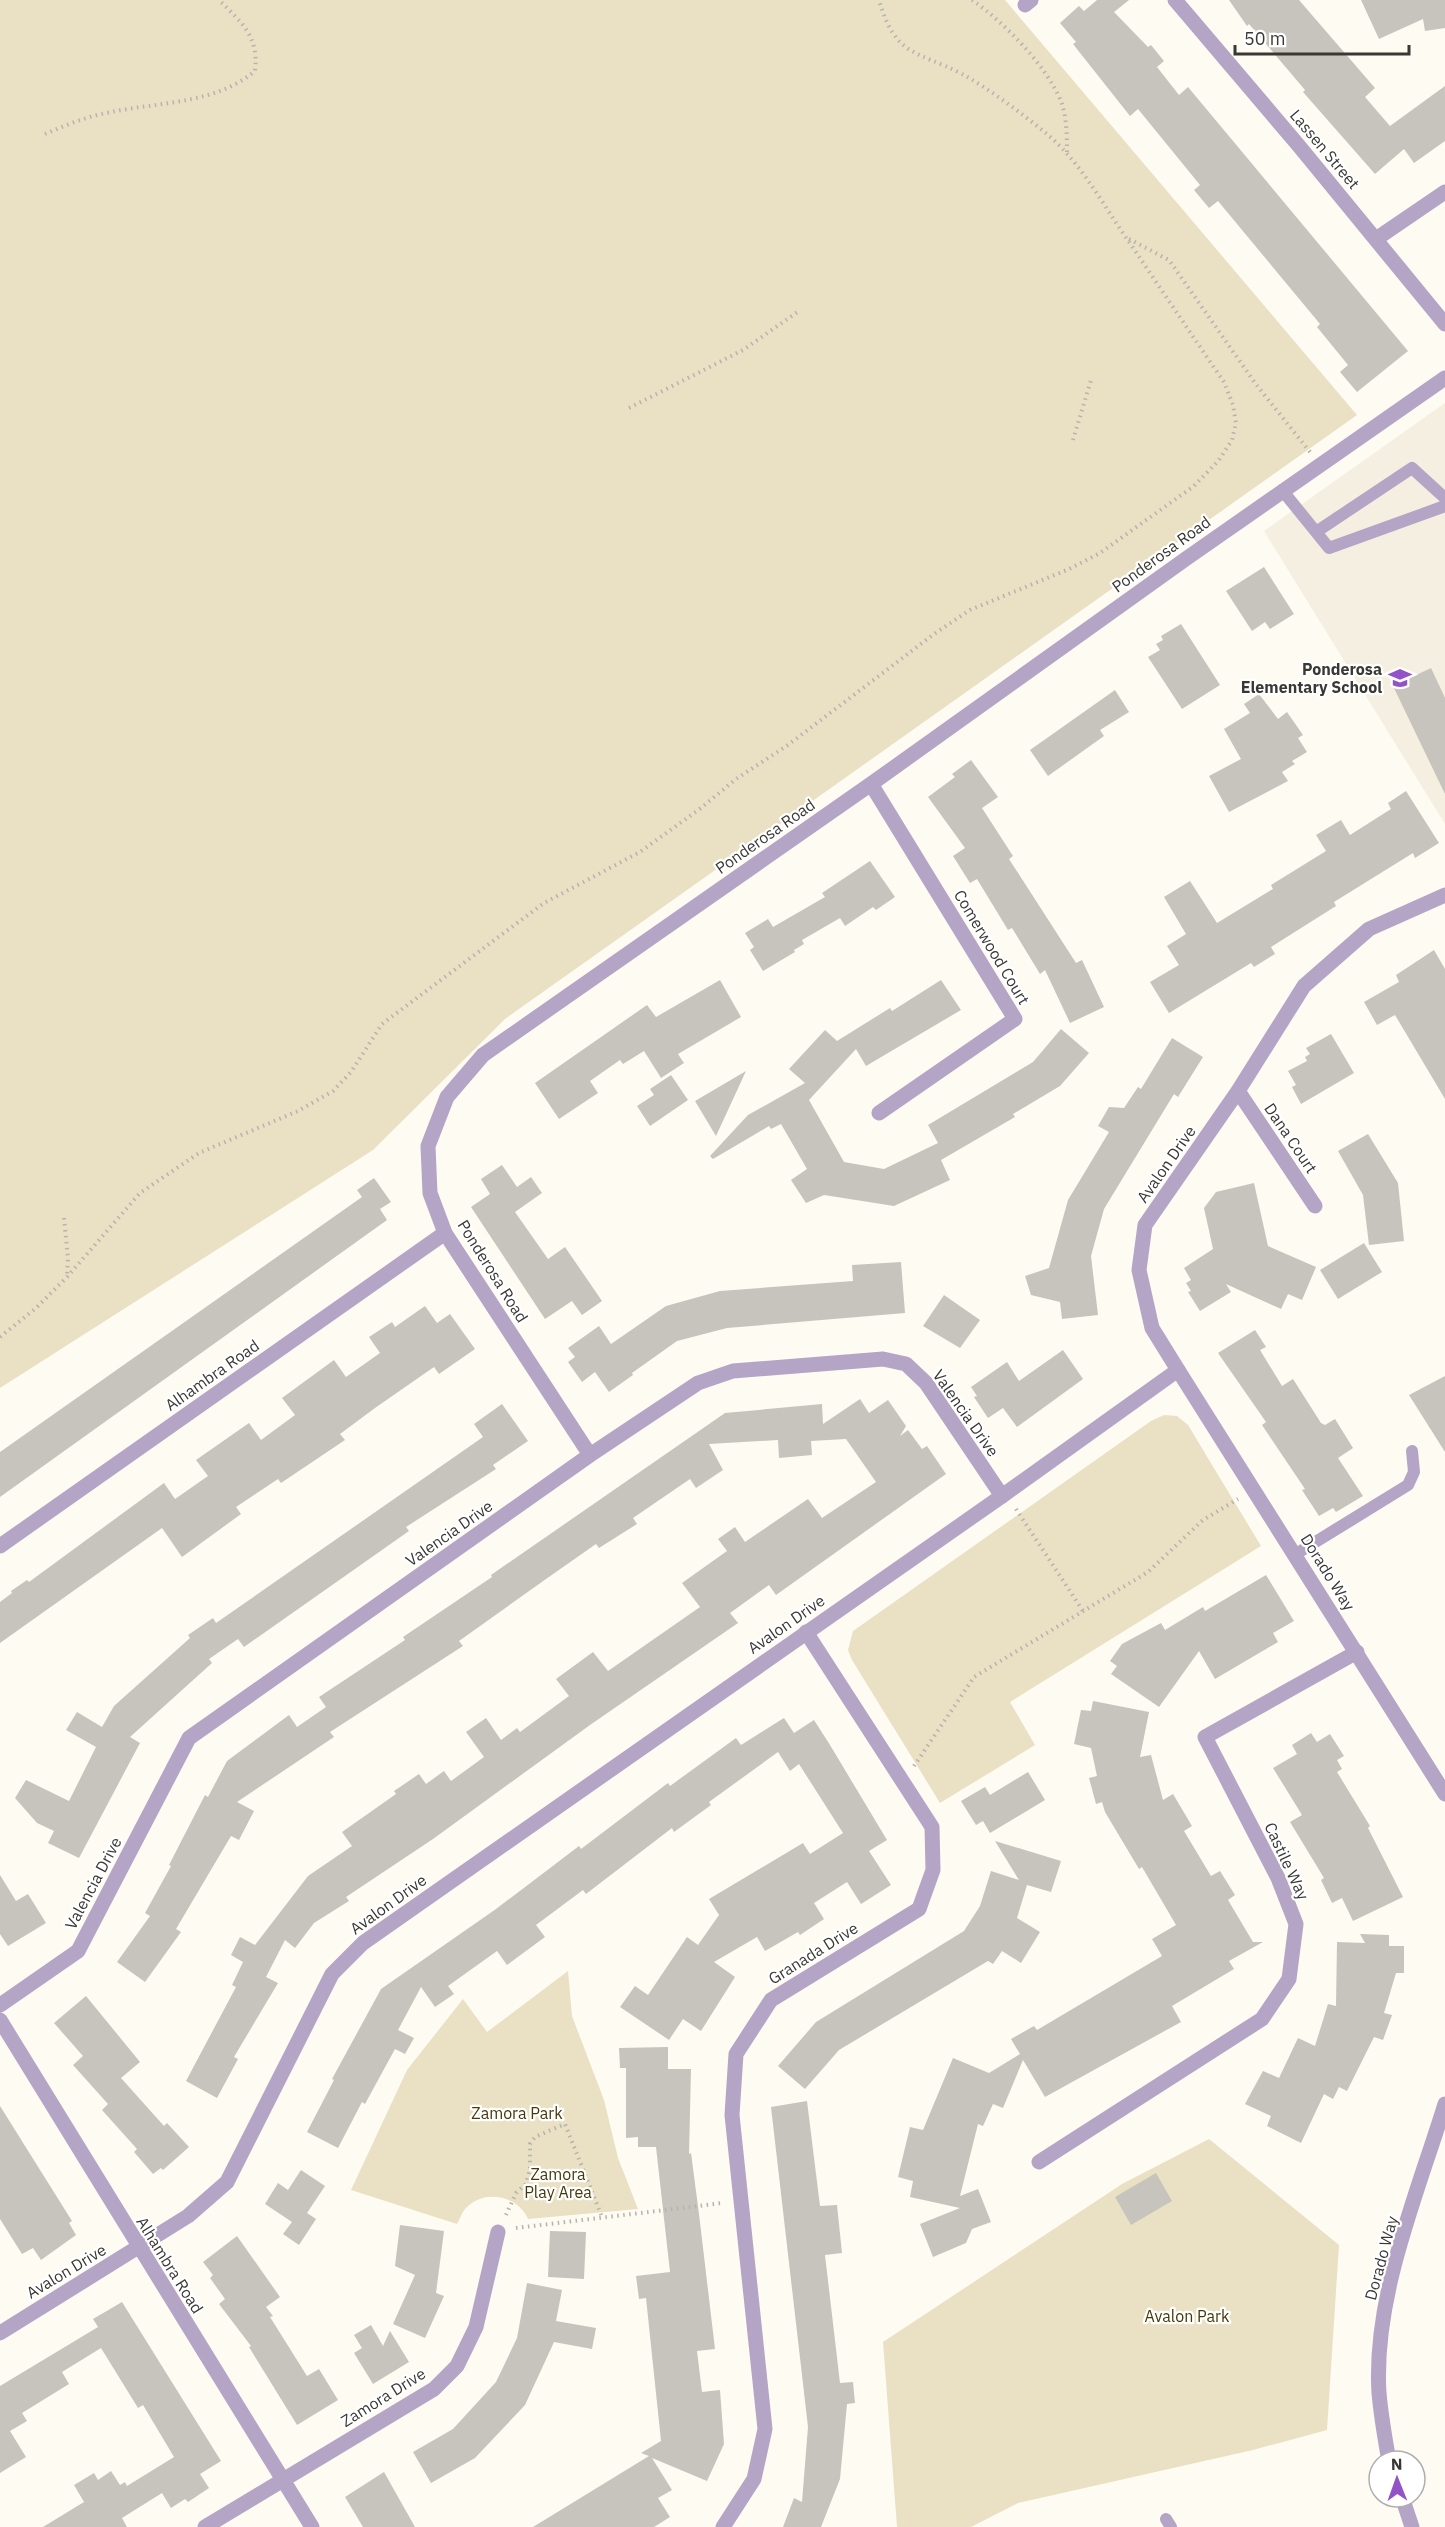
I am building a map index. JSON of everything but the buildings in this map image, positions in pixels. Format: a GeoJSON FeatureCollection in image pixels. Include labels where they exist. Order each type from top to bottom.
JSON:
{"type":"FeatureCollection","features":[{"type":"Feature","properties":{"kind":"street","name":"Lassen Street"},"geometry":{"type":"LineString","coordinates":[[1174,0],[1445,324]]}},
{"type":"Feature","properties":{"kind":"street"},"geometry":{"type":"LineString","coordinates":[[1376,240],[1445,192]]}},
{"type":"Feature","properties":{"kind":"street","name":"Ponderosa Road"},"geometry":{"type":"LineString","coordinates":[[590,1455],[445,1233],[430,1193],[428,1146],[447,1097],[483,1055],[871,784],[1282,490],[1445,378]]}},
{"type":"Feature","properties":{"kind":"street","name":"Comerwood Court"},"geometry":{"type":"LineString","coordinates":[[871,784],[1015,1019],[879,1113]]}},
{"type":"Feature","properties":{"kind":"street","name":"Avalon Drive"},"geometry":{"type":"LineString","coordinates":[[0,2333],[188,2216],[227,2182],[332,1974],[363,1942],[1002,1496],[1178,1370],[1152,1328],[1139,1270],[1146,1224],[1238,1091],[1304,986],[1370,928],[1445,894]]}},
{"type":"Feature","properties":{"kind":"street","name":"Dana Court"},"geometry":{"type":"LineString","coordinates":[[1238,1091],[1315,1206]]}},
{"type":"Feature","properties":{"kind":"street","name":"Alhambra Road"},"geometry":{"type":"LineString","coordinates":[[0,1546],[445,1233]]}},
{"type":"Feature","properties":{"kind":"street","name":"Valencia Drive"},"geometry":{"type":"LineString","coordinates":[[0,2005],[78,1951],[189,1738],[590,1455],[698,1383],[733,1371],[883,1359],[906,1364],[926,1383],[1002,1496]]}},
{"type":"Feature","properties":{"kind":"street","name":"Dorado Way"},"geometry":{"type":"LineString","coordinates":[[1178,1370],[1296,1554],[1445,1794]]}},
{"type":"Feature","properties":{"kind":"street","name":"Granada Drive"},"geometry":{"type":"LineString","coordinates":[[723,2527],[754,2479],[765,2429],[732,2115],[736,2054],[771,2000],[919,1909],[933,1870],[932,1827],[806,1632]]}},
{"type":"Feature","properties":{"kind":"street","name":"Castile Way"},"geometry":{"type":"LineString","coordinates":[[1039,2162],[1262,2019],[1289,1979],[1296,1924],[1278,1878],[1205,1737],[1357,1652]]}},
{"type":"Feature","properties":{"kind":"street","name":"Alhambra Road"},"geometry":{"type":"LineString","coordinates":[[0,2020],[138,2248],[312,2527]]}},
{"type":"Feature","properties":{"kind":"street","name":"Dorado Way"},"geometry":{"type":"LineString","coordinates":[[1387,2449],[1379,2392],[1381,2339],[1389,2286],[1445,2104]]}},
{"type":"Feature","properties":{"kind":"street","name":"Zamora Drive"},"geometry":{"type":"LineString","coordinates":[[205,2527],[434,2389],[457,2366],[476,2327],[498,2232]]}},
{"type":"Feature","properties":{"kind":"street"},"geometry":{"type":"LineString","coordinates":[[1406,2509],[1412,2527]]}},
{"type":"Feature","properties":{"kind":"lane"},"geometry":{"type":"LineString","coordinates":[[1316,532],[1412,468],[1445,498]]}},
{"type":"Feature","properties":{"kind":"lane"},"geometry":{"type":"LineString","coordinates":[[1282,490],[1329,548],[1445,507]]}},
{"type":"Feature","properties":{"kind":"lane"},"geometry":{"type":"LineString","coordinates":[[1296,1554],[1408,1485],[1414,1472],[1412,1451]]}},
{"type":"Feature","properties":{"kind":"path"},"geometry":{"type":"LineString","coordinates":[[45,134],[109,112],[191,98],[241,82],[255,71],[257,52],[248,30],[219,0]]}},
{"type":"Feature","properties":{"kind":"path"},"geometry":{"type":"LineString","coordinates":[[0,1337],[36,1308],[67,1277],[140,1193],[199,1153],[298,1111],[333,1091],[351,1072],[382,1024],[544,903],[640,852],[701,808],[736,778],[788,745],[934,634],[970,610],[1100,553],[1194,486],[1220,460],[1232,440],[1236,423],[1233,405],[1224,382],[1084,173],[1048,135],[996,97],[961,74],[913,54],[896,38],[885,22],[879,0]]}},
{"type":"Feature","properties":{"kind":"path"},"geometry":{"type":"LineString","coordinates":[[972,0],[988,11],[1038,64],[1061,103],[1067,156]]}},
{"type":"Feature","properties":{"kind":"path"},"geometry":{"type":"LineString","coordinates":[[1126,238],[1169,260],[1255,383],[1319,464]]}},
{"type":"Feature","properties":{"kind":"path"},"geometry":{"type":"LineString","coordinates":[[629,408],[743,350],[799,311]]}},
{"type":"Feature","properties":{"kind":"path"},"geometry":{"type":"LineString","coordinates":[[1073,440],[1092,377]]}},
{"type":"Feature","properties":{"kind":"path"},"geometry":{"type":"LineString","coordinates":[[63,1218],[69,1258],[67,1277]]}},
{"type":"Feature","properties":{"kind":"path"},"geometry":{"type":"LineString","coordinates":[[903,1782],[974,1677],[1148,1572],[1203,1520],[1254,1490]]}},
{"type":"Feature","properties":{"kind":"path"},"geometry":{"type":"LineString","coordinates":[[1002,1496],[1019,1511],[1083,1611]]}},
{"type":"Feature","properties":{"kind":"path"},"geometry":{"type":"LineString","coordinates":[[498,2232],[516,2193],[526,2184],[530,2169],[530,2144],[535,2137],[565,2124],[602,2217]]}},
{"type":"Feature","properties":{"kind":"path"},"geometry":{"type":"LineString","coordinates":[[498,2232],[531,2224],[742,2201]]}},
{"type":"Feature","properties":{"kind":"shaded area","name":"Ponderosa Elementary School"},"geometry":{"type":"Polygon","coordinates":[[[1445,403],[1445,824],[1264,531],[1445,403]]]}},
{"type":"Feature","properties":{"kind":"green space"},"geometry":{"type":"Polygon","coordinates":[[[0,0],[1005,0],[1357,415],[505,1019],[373,1150],[0,1388],[0,0]]]}},
{"type":"Feature","properties":{"kind":"green space"},"geometry":{"type":"Polygon","coordinates":[[[1164,1415],[1177,1416],[1188,1425],[1261,1546],[1010,1702],[1035,1745],[940,1803],[852,1660],[848,1650],[853,1631],[1151,1421],[1164,1415]]]}},
{"type":"Feature","properties":{"kind":"green space","name":"Zamora Park"},"geometry":{"type":"Polygon","coordinates":[[[568,1971],[572,2016],[604,2100],[618,2158],[638,2209],[528,2219],[517,2205],[492,2197],[475,2201],[467,2207],[457,2224],[351,2190],[407,2070],[463,1999],[487,2032],[568,1971]]]}},
{"type":"Feature","properties":{"kind":"green space","name":"Avalon Park"},"geometry":{"type":"Polygon","coordinates":[[[1209,2139],[1339,2245],[1327,2430],[1253,2450],[1018,2503],[971,2527],[897,2527],[883,2342],[1122,2184],[1209,2139]]]}},
{"type":"Feature","properties":{"kind":"place","name":"Ponderosa Elementary School"},"geometry":{"type":"Point","coordinates":[1400,678]}},
{"type":"Feature","properties":{"kind":"park label","name":"Zamora Play Area"},"geometry":{"type":"Point","coordinates":[558,2183]}}]}
